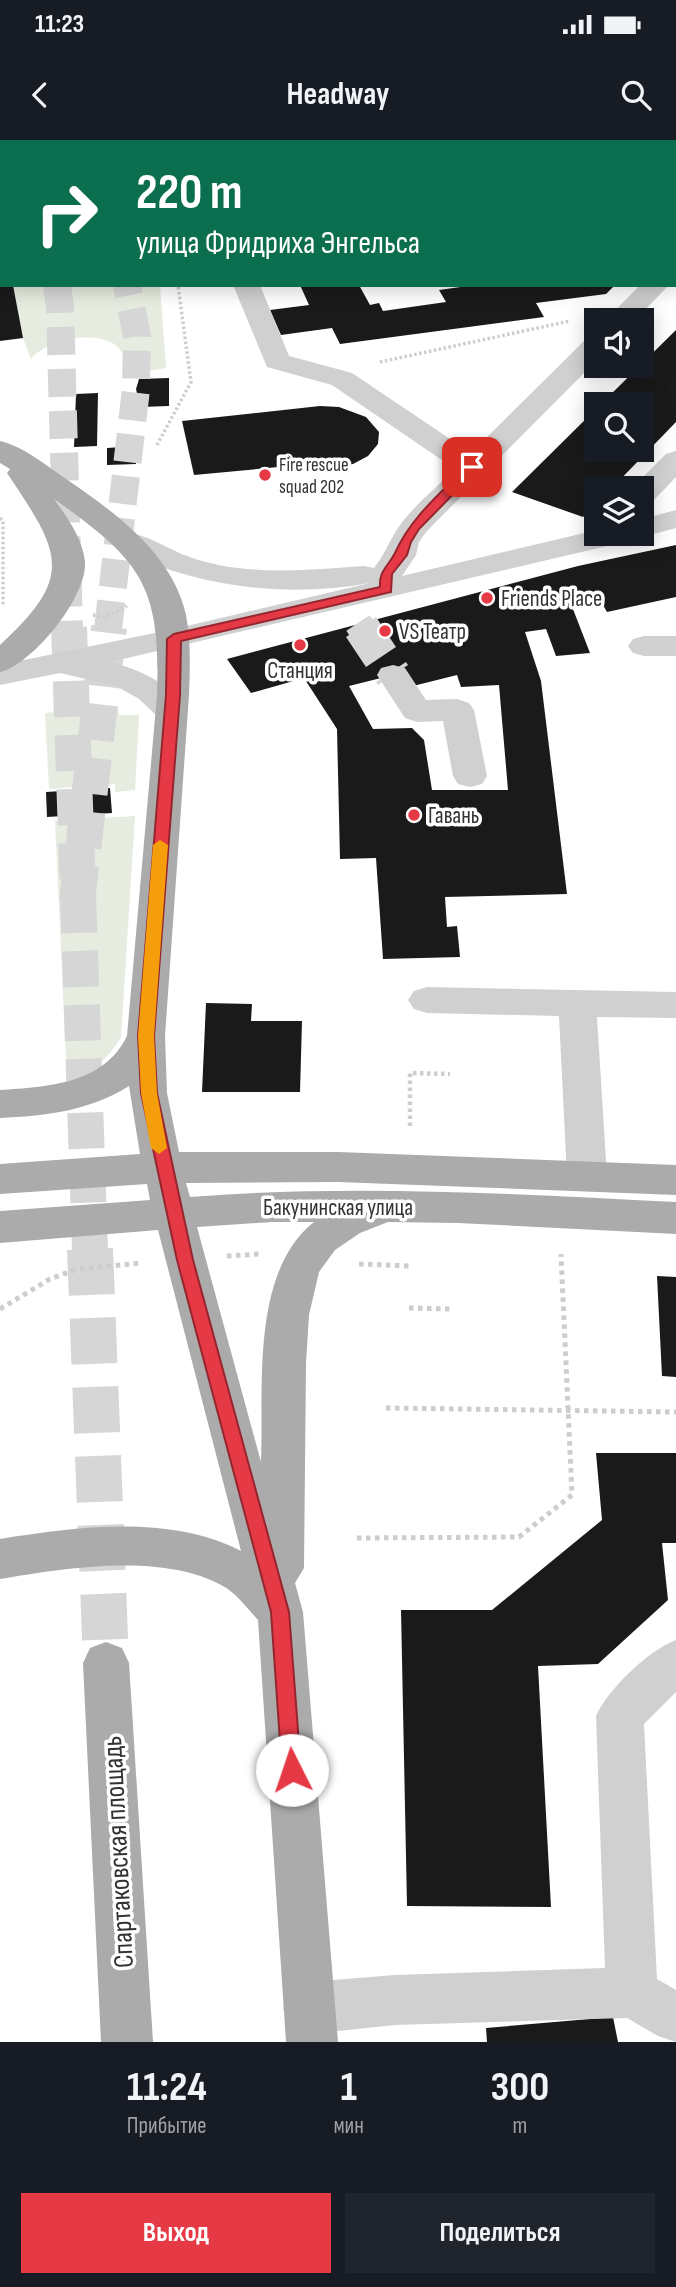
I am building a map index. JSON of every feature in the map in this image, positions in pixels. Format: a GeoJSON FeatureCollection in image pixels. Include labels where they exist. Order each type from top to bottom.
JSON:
{"type":"FeatureCollection","features":[{"type":"Feature","properties":{"kind":"main road"},"geometry":{"type":"LineString","coordinates":[[5,453],[94,514],[128,541],[162,588],[174,639],[146,1036],[149,1093],[163,1169],[280,1612]]}},
{"type":"Feature","properties":{"kind":"main road"},"geometry":{"type":"LineString","coordinates":[[5,453],[50,514],[69,558],[66,587],[50,611],[17,648],[10,668]]}},
{"type":"Feature","properties":{"kind":"main road"},"geometry":{"type":"LineString","coordinates":[[0,1104],[41,1102],[91,1090],[111,1079],[134,1060],[146,1036]]}},
{"type":"Feature","properties":{"kind":"main road","name":"Бакунинская улица"},"geometry":{"type":"LineString","coordinates":[[0,1179],[163,1169],[270,1167],[458,1170],[676,1180]]}},
{"type":"Feature","properties":{"kind":"main road","name":"Бакунинская улица"},"geometry":{"type":"LineString","coordinates":[[0,1227],[272,1206],[458,1207],[676,1218]]}},
{"type":"Feature","properties":{"kind":"main road"},"geometry":{"type":"LineString","coordinates":[[310,2025],[280,1612],[285,1367],[289,1319],[294,1290],[307,1256],[319,1240],[338,1227],[389,1207]]}},
{"type":"Feature","properties":{"kind":"main road"},"geometry":{"type":"LineString","coordinates":[[0,1559],[41,1552],[143,1547],[198,1554],[241,1573],[280,1612]]}},
{"type":"Feature","properties":{"kind":"main road","name":"Спартаковская площадь"},"geometry":{"type":"LineString","coordinates":[[106,1663],[127,2042]]}},
{"type":"Feature","properties":{"kind":"street"},"geometry":{"type":"LineString","coordinates":[[247,287],[277,361],[342,379],[472,467]]}},
{"type":"Feature","properties":{"kind":"street"},"geometry":{"type":"LineString","coordinates":[[633,308],[654,287]]}},
{"type":"Feature","properties":{"kind":"street"},"geometry":{"type":"LineString","coordinates":[[10,668],[350,611],[386,581],[401,555],[404,542],[415,526],[584,357]]}},
{"type":"Feature","properties":{"kind":"street"},"geometry":{"type":"LineString","coordinates":[[654,483],[676,460]]}},
{"type":"Feature","properties":{"kind":"street"},"geometry":{"type":"LineString","coordinates":[[654,525],[676,519]]}},
{"type":"Feature","properties":{"kind":"street"},"geometry":{"type":"LineString","coordinates":[[128,541],[161,557],[198,570],[233,576],[386,581],[484,566],[584,541]]}},
{"type":"Feature","properties":{"kind":"street"},"geometry":{"type":"LineString","coordinates":[[644,646],[676,646]]}},
{"type":"Feature","properties":{"kind":"street"},"geometry":{"type":"LineString","coordinates":[[10,668],[87,667],[114,673],[148,689],[171,711]]}},
{"type":"Feature","properties":{"kind":"street"},"geometry":{"type":"LineString","coordinates":[[393,675],[417,711],[457,710],[470,776]]}},
{"type":"Feature","properties":{"kind":"street"},"geometry":{"type":"LineString","coordinates":[[427,1000],[676,1005]]}},
{"type":"Feature","properties":{"kind":"street"},"geometry":{"type":"LineString","coordinates":[[578,1003],[587,1176]]}},
{"type":"Feature","properties":{"kind":"street"},"geometry":{"type":"LineString","coordinates":[[632,1993],[621,1716],[676,1661]]}},
{"type":"Feature","properties":{"kind":"street"},"geometry":{"type":"LineString","coordinates":[[310,2025],[395,2000],[632,1993],[676,2018]]}},
{"type":"Feature","properties":{"kind":"path"},"geometry":{"type":"LineString","coordinates":[[157,445],[191,382],[178,287]]}},
{"type":"Feature","properties":{"kind":"path"},"geometry":{"type":"LineString","coordinates":[[342,379],[362,366],[574,320]]}},
{"type":"Feature","properties":{"kind":"path"},"geometry":{"type":"LineString","coordinates":[[0,518],[3,521],[4,594],[4,607],[0,608]]}},
{"type":"Feature","properties":{"kind":"path"},"geometry":{"type":"LineString","coordinates":[[81,614],[105,617],[127,605]]}},
{"type":"Feature","properties":{"kind":"path"},"geometry":{"type":"LineString","coordinates":[[410,1126],[410,1073],[450,1074]]}},
{"type":"Feature","properties":{"kind":"path"},"geometry":{"type":"LineString","coordinates":[[357,1538],[519,1536],[572,1495],[561,1254]]}},
{"type":"Feature","properties":{"kind":"path"},"geometry":{"type":"LineString","coordinates":[[0,1309],[50,1279],[77,1269],[150,1263]]}},
{"type":"Feature","properties":{"kind":"path"},"geometry":{"type":"LineString","coordinates":[[349,1263],[411,1266]]}},
{"type":"Feature","properties":{"kind":"path"},"geometry":{"type":"LineString","coordinates":[[409,1308],[451,1309]]}},
{"type":"Feature","properties":{"kind":"path"},"geometry":{"type":"LineString","coordinates":[[386,1408],[676,1412]]}},
{"type":"Feature","properties":{"kind":"shaded area"},"geometry":{"type":"Polygon","coordinates":[[[13,287],[160,287],[166,368],[123,375],[124,358],[118,348],[108,341],[95,338],[65,340],[39,351],[31,359],[23,338],[13,287]]]}},
{"type":"Feature","properties":{"kind":"shaded area"},"geometry":{"type":"Polygon","coordinates":[[[118,706],[119,715],[139,715],[135,790],[115,792],[115,784],[49,789],[45,713],[118,706]]]}},
{"type":"Feature","properties":{"kind":"shaded area"},"geometry":{"type":"Polygon","coordinates":[[[135,816],[121,1037],[98,1064],[84,1074],[67,1080],[55,821],[135,816]]]}},
{"type":"Feature","properties":{"kind":"building"},"geometry":{"type":"Polygon","coordinates":[[[0,287],[13,287],[23,338],[0,341],[0,287]]]}},
{"type":"Feature","properties":{"kind":"building"},"geometry":{"type":"Polygon","coordinates":[[[301,287],[360,287],[370,305],[379,303],[383,311],[446,302],[439,290],[461,287],[613,287],[606,294],[536,303],[544,317],[340,344],[332,328],[281,335],[270,310],[309,305],[301,287]]]}},
{"type":"Feature","properties":{"kind":"building"},"geometry":{"type":"Polygon","coordinates":[[[676,330],[676,422],[654,445],[654,392],[613,392],[627,378],[654,378],[654,352],[676,330]]]}},
{"type":"Feature","properties":{"kind":"building"},"geometry":{"type":"Polygon","coordinates":[[[169,378],[169,406],[140,407],[136,389],[139,379],[169,378]]]}},
{"type":"Feature","properties":{"kind":"building"},"geometry":{"type":"Polygon","coordinates":[[[98,393],[97,446],[74,447],[76,394],[98,393]]]}},
{"type":"Feature","properties":{"kind":"building"},"geometry":{"type":"Polygon","coordinates":[[[320,406],[339,407],[366,417],[379,432],[378,444],[368,456],[353,464],[334,468],[300,465],[194,475],[182,421],[320,406]]]}},
{"type":"Feature","properties":{"kind":"building"},"geometry":{"type":"Polygon","coordinates":[[[584,421],[584,462],[637,462],[624,476],[584,476],[583,517],[512,492],[584,421]]]}},
{"type":"Feature","properties":{"kind":"building"},"geometry":{"type":"Polygon","coordinates":[[[136,446],[136,464],[107,465],[107,448],[136,446]]]}},
{"type":"Feature","properties":{"kind":"building"},"geometry":{"type":"Polygon","coordinates":[[[676,545],[676,597],[607,612],[599,598],[571,604],[590,653],[556,656],[546,629],[525,632],[541,681],[567,894],[445,897],[447,927],[457,926],[460,957],[383,959],[376,858],[340,859],[337,729],[304,678],[251,693],[227,659],[578,566],[676,545]],[[393,675],[349,686],[373,729],[412,728],[424,740],[432,790],[508,790],[499,685],[461,687],[457,675],[409,687],[393,675]]]}},
{"type":"Feature","properties":{"kind":"building"},"geometry":{"type":"Polygon","coordinates":[[[110,788],[112,813],[47,817],[46,792],[110,788]]]}},
{"type":"Feature","properties":{"kind":"building"},"geometry":{"type":"Polygon","coordinates":[[[206,1003],[252,1004],[251,1021],[302,1021],[300,1092],[202,1092],[206,1003]]]}},
{"type":"Feature","properties":{"kind":"building"},"geometry":{"type":"Polygon","coordinates":[[[657,1276],[676,1277],[676,1377],[662,1376],[657,1276]]]}},
{"type":"Feature","properties":{"kind":"building"},"geometry":{"type":"Polygon","coordinates":[[[596,1453],[676,1453],[676,1543],[662,1543],[668,1600],[598,1664],[538,1666],[551,1907],[407,1906],[401,1610],[492,1610],[602,1520],[596,1453]]]}},
{"type":"Feature","properties":{"kind":"building"},"geometry":{"type":"Polygon","coordinates":[[[613,2017],[618,2042],[487,2042],[486,2028],[613,2017]]]}},
{"type":"Feature","properties":{"kind":"tunnel"},"geometry":{"type":"LineString","coordinates":[[57,287],[69,629]]}},
{"type":"Feature","properties":{"kind":"tunnel"},"geometry":{"type":"LineString","coordinates":[[108,629],[136,389],[137,336],[127,287]]}},
{"type":"Feature","properties":{"kind":"tunnel"},"geometry":{"type":"LineString","coordinates":[[358,623],[362,629]]}},
{"type":"Feature","properties":{"kind":"tunnel"},"geometry":{"type":"LineString","coordinates":[[69,627],[90,1251]]}},
{"type":"Feature","properties":{"kind":"tunnel"},"geometry":{"type":"LineString","coordinates":[[77,901],[109,627]]}},
{"type":"Feature","properties":{"kind":"tunnel"},"geometry":{"type":"LineString","coordinates":[[361,627],[393,675]]}},
{"type":"Feature","properties":{"kind":"tunnel"},"geometry":{"type":"LineString","coordinates":[[90,1249],[106,1663]]}},
{"type":"Feature","properties":{"kind":"slow traffic"},"geometry":{"type":"LineString","coordinates":[[159,1148],[149,1093],[146,1036],[160,845]]}},
{"type":"Feature","properties":{"kind":"place","name":"Fire rescue squad 202"},"geometry":{"type":"Point","coordinates":[265,475]}},
{"type":"Feature","properties":{"kind":"place","name":"Friends Place"},"geometry":{"type":"Point","coordinates":[487,598]}},
{"type":"Feature","properties":{"kind":"place","name":"VS Театр"},"geometry":{"type":"Point","coordinates":[385,631]}},
{"type":"Feature","properties":{"kind":"place","name":"Станция"},"geometry":{"type":"Point","coordinates":[300,645]}},
{"type":"Feature","properties":{"kind":"place","name":"Гавань"},"geometry":{"type":"Point","coordinates":[414,815]}},
{"type":"Feature","properties":{"kind":"route"},"geometry":{"type":"LineString","coordinates":[[292,1770],[280,1612],[185,1260],[163,1169],[149,1093],[146,1036],[173,695],[174,639],[386,589],[386,573],[401,555],[404,542],[415,526],[472,467]]}}]}
